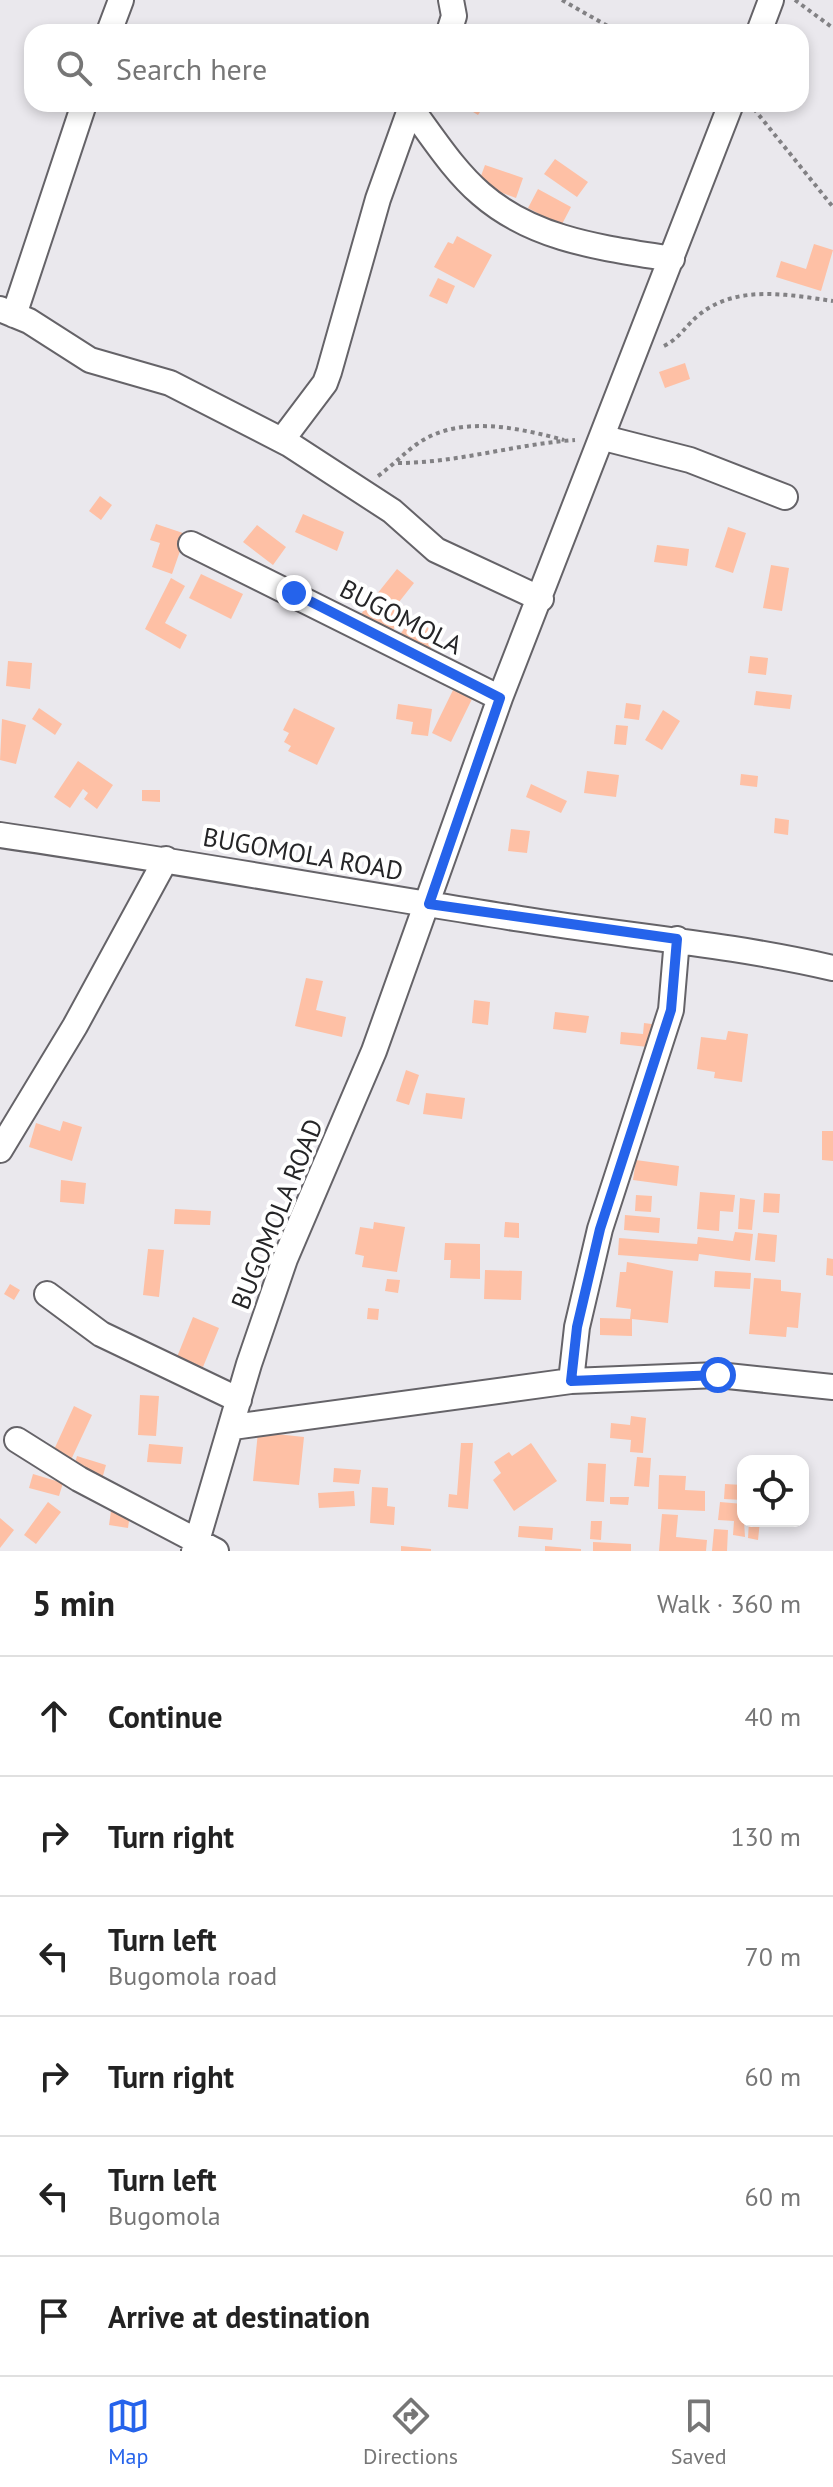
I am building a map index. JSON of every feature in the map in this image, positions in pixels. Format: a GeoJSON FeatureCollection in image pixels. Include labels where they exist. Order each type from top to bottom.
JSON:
{"type":"FeatureCollection","features":[{"type":"Feature","properties":{"kind":"street"},"geometry":{"type":"LineString","coordinates":[[112,24],[121,0]]}},
{"type":"Feature","properties":{"kind":"street"},"geometry":{"type":"LineString","coordinates":[[451,0],[454,16],[452,24]]}},
{"type":"Feature","properties":{"kind":"street"},"geometry":{"type":"LineString","coordinates":[[762,24],[771,0]]}},
{"type":"Feature","properties":{"kind":"street"},"geometry":{"type":"LineString","coordinates":[[81,112],[7,312],[90,360],[170,383],[282,440],[392,511],[436,550],[541,599]]}},
{"type":"Feature","properties":{"kind":"street"},"geometry":{"type":"LineString","coordinates":[[282,440],[325,383],[378,199],[409,112]]}},
{"type":"Feature","properties":{"kind":"street"},"geometry":{"type":"LineString","coordinates":[[416,112],[466,179],[505,211],[575,243],[672,259]]}},
{"type":"Feature","properties":{"kind":"street","name":"BUGOMOLA ROAD"},"geometry":{"type":"LineString","coordinates":[[203,1548],[239,1400],[285,1259],[374,1051],[500,698],[604,438],[728,112]]}},
{"type":"Feature","properties":{"kind":"street"},"geometry":{"type":"LineString","coordinates":[[604,438],[690,460],[785,497]]}},
{"type":"Feature","properties":{"kind":"street","name":"BUGOMOLA"},"geometry":{"type":"LineString","coordinates":[[191,544],[500,698]]}},
{"type":"Feature","properties":{"kind":"street","name":"BUGOMOLA ROAD"},"geometry":{"type":"LineString","coordinates":[[0,835],[166,859],[429,904],[755,950],[833,968]]}},
{"type":"Feature","properties":{"kind":"street","name":"BUGOMOLA ROAD"},"geometry":{"type":"LineString","coordinates":[[0,1150],[75,1026],[166,859]]}},
{"type":"Feature","properties":{"kind":"street"},"geometry":{"type":"LineString","coordinates":[[571,1381],[577,1327],[600,1229],[671,1010],[677,939]]}},
{"type":"Feature","properties":{"kind":"street"},"geometry":{"type":"LineString","coordinates":[[47,1294],[101,1334],[239,1400]]}},
{"type":"Feature","properties":{"kind":"street"},"geometry":{"type":"LineString","coordinates":[[233,1427],[571,1381],[718,1375],[833,1387]]}},
{"type":"Feature","properties":{"kind":"street"},"geometry":{"type":"LineString","coordinates":[[17,1440],[79,1479],[203,1548]]}},
{"type":"Feature","properties":{"kind":"path"},"geometry":{"type":"LineString","coordinates":[[562,0],[604,24]]}},
{"type":"Feature","properties":{"kind":"path"},"geometry":{"type":"LineString","coordinates":[[795,0],[833,28]]}},
{"type":"Feature","properties":{"kind":"path"},"geometry":{"type":"LineString","coordinates":[[756,112],[833,207]]}},
{"type":"Feature","properties":{"kind":"path"},"geometry":{"type":"LineString","coordinates":[[633,362],[677,340],[703,311],[735,297],[773,294],[833,301]]}},
{"type":"Feature","properties":{"kind":"path"},"geometry":{"type":"LineString","coordinates":[[348,480],[377,477],[417,444],[453,430],[487,426],[527,430],[564,440]]}},
{"type":"Feature","properties":{"kind":"path"},"geometry":{"type":"LineString","coordinates":[[396,463],[429,463],[564,440],[604,438]]}},
{"type":"Feature","properties":{"kind":"building"},"geometry":{"type":"Polygon","coordinates":[[[555,159],[588,182],[577,197],[544,174],[555,159]]]}},
{"type":"Feature","properties":{"kind":"building"},"geometry":{"type":"Polygon","coordinates":[[[485,165],[523,178],[516,198],[478,184],[485,165]]]}},
{"type":"Feature","properties":{"kind":"building"},"geometry":{"type":"Polygon","coordinates":[[[538,189],[571,207],[561,226],[528,208],[538,189]]]}},
{"type":"Feature","properties":{"kind":"building"},"geometry":{"type":"Polygon","coordinates":[[[457,236],[492,255],[474,288],[434,267],[448,242],[453,244],[457,236]]]}},
{"type":"Feature","properties":{"kind":"building"},"geometry":{"type":"Polygon","coordinates":[[[814,244],[833,250],[821,291],[776,277],[781,261],[806,269],[814,244]]]}},
{"type":"Feature","properties":{"kind":"building"},"geometry":{"type":"Polygon","coordinates":[[[438,278],[455,286],[447,304],[429,296],[438,278]]]}},
{"type":"Feature","properties":{"kind":"building"},"geometry":{"type":"Polygon","coordinates":[[[685,363],[690,379],[665,388],[659,372],[685,363]]]}},
{"type":"Feature","properties":{"kind":"building"},"geometry":{"type":"Polygon","coordinates":[[[100,496],[112,505],[101,520],[89,511],[100,496]]]}},
{"type":"Feature","properties":{"kind":"building"},"geometry":{"type":"Polygon","coordinates":[[[303,514],[344,532],[337,551],[295,532],[303,514]]]}},
{"type":"Feature","properties":{"kind":"building"},"geometry":{"type":"Polygon","coordinates":[[[156,524],[186,534],[172,574],[152,567],[160,543],[150,540],[156,524]]]}},
{"type":"Feature","properties":{"kind":"building"},"geometry":{"type":"Polygon","coordinates":[[[257,525],[286,547],[273,565],[243,542],[257,525]]]}},
{"type":"Feature","properties":{"kind":"building"},"geometry":{"type":"Polygon","coordinates":[[[728,527],[746,533],[733,573],[715,567],[728,527]]]}},
{"type":"Feature","properties":{"kind":"building"},"geometry":{"type":"Polygon","coordinates":[[[657,545],[689,549],[687,566],[654,562],[657,545]]]}},
{"type":"Feature","properties":{"kind":"building"},"geometry":{"type":"Polygon","coordinates":[[[771,565],[789,568],[782,611],[763,608],[771,565]]]}},
{"type":"Feature","properties":{"kind":"building"},"geometry":{"type":"Polygon","coordinates":[[[397,569],[414,583],[399,602],[409,610],[388,636],[361,614],[397,569]]]}},
{"type":"Feature","properties":{"kind":"building"},"geometry":{"type":"Polygon","coordinates":[[[201,574],[243,594],[231,619],[189,598],[201,574]]]}},
{"type":"Feature","properties":{"kind":"building"},"geometry":{"type":"Polygon","coordinates":[[[171,578],[185,586],[165,623],[187,635],[180,649],[145,629],[171,578]]]}},
{"type":"Feature","properties":{"kind":"building"},"geometry":{"type":"Polygon","coordinates":[[[414,616],[439,637],[423,658],[398,637],[414,616]]]}},
{"type":"Feature","properties":{"kind":"building"},"geometry":{"type":"Polygon","coordinates":[[[750,656],[768,658],[766,675],[748,673],[750,656]]]}},
{"type":"Feature","properties":{"kind":"building"},"geometry":{"type":"Polygon","coordinates":[[[8,661],[32,663],[30,689],[6,686],[8,661]]]}},
{"type":"Feature","properties":{"kind":"building"},"geometry":{"type":"Polygon","coordinates":[[[453,690],[472,699],[451,742],[432,733],[453,690]]]}},
{"type":"Feature","properties":{"kind":"building"},"geometry":{"type":"Polygon","coordinates":[[[756,691],[792,695],[790,709],[754,705],[756,691]]]}},
{"type":"Feature","properties":{"kind":"building"},"geometry":{"type":"Polygon","coordinates":[[[626,703],[641,705],[639,720],[624,718],[626,703]]]}},
{"type":"Feature","properties":{"kind":"building"},"geometry":{"type":"Polygon","coordinates":[[[398,704],[432,709],[428,736],[411,734],[413,722],[396,719],[398,704]]]}},
{"type":"Feature","properties":{"kind":"building"},"geometry":{"type":"Polygon","coordinates":[[[39,708],[62,724],[55,735],[32,719],[39,708]]]}},
{"type":"Feature","properties":{"kind":"building"},"geometry":{"type":"Polygon","coordinates":[[[294,708],[335,728],[317,765],[288,751],[291,746],[284,742],[289,733],[283,730],[294,708]]]}},
{"type":"Feature","properties":{"kind":"building"},"geometry":{"type":"Polygon","coordinates":[[[663,710],[680,721],[662,750],[645,740],[663,710]]]}},
{"type":"Feature","properties":{"kind":"building"},"geometry":{"type":"Polygon","coordinates":[[[2,719],[26,725],[16,764],[0,760],[2,719]]]}},
{"type":"Feature","properties":{"kind":"building"},"geometry":{"type":"Polygon","coordinates":[[[616,725],[628,726],[626,745],[614,744],[616,725]]]}},
{"type":"Feature","properties":{"kind":"building"},"geometry":{"type":"Polygon","coordinates":[[[78,761],[113,785],[97,809],[84,799],[88,793],[83,789],[70,808],[54,797],[78,761]]]}},
{"type":"Feature","properties":{"kind":"building"},"geometry":{"type":"Polygon","coordinates":[[[587,771],[619,775],[616,797],[584,793],[587,771]]]}},
{"type":"Feature","properties":{"kind":"building"},"geometry":{"type":"Polygon","coordinates":[[[741,774],[758,776],[757,787],[740,785],[741,774]]]}},
{"type":"Feature","properties":{"kind":"building"},"geometry":{"type":"Polygon","coordinates":[[[531,784],[567,801],[561,813],[526,797],[531,784]]]}},
{"type":"Feature","properties":{"kind":"building"},"geometry":{"type":"Polygon","coordinates":[[[142,790],[160,790],[160,802],[142,801],[142,790]]]}},
{"type":"Feature","properties":{"kind":"building"},"geometry":{"type":"Polygon","coordinates":[[[775,818],[789,820],[788,835],[774,833],[775,818]]]}},
{"type":"Feature","properties":{"kind":"building"},"geometry":{"type":"Polygon","coordinates":[[[511,829],[530,831],[527,853],[508,851],[511,829]]]}},
{"type":"Feature","properties":{"kind":"building"},"geometry":{"type":"Polygon","coordinates":[[[306,978],[323,981],[316,1010],[346,1017],[342,1037],[295,1026],[306,978]]]}},
{"type":"Feature","properties":{"kind":"building"},"geometry":{"type":"Polygon","coordinates":[[[474,1000],[490,1002],[488,1025],[472,1023],[474,1000]]]}},
{"type":"Feature","properties":{"kind":"building"},"geometry":{"type":"Polygon","coordinates":[[[555,1012],[589,1016],[586,1033],[553,1029],[555,1012]]]}},
{"type":"Feature","properties":{"kind":"building"},"geometry":{"type":"Polygon","coordinates":[[[644,1023],[659,1025],[657,1048],[620,1044],[621,1032],[643,1034],[644,1023]]]}},
{"type":"Feature","properties":{"kind":"building"},"geometry":{"type":"Polygon","coordinates":[[[728,1031],[748,1034],[742,1082],[714,1078],[715,1072],[697,1069],[701,1037],[726,1040],[728,1031]]]}},
{"type":"Feature","properties":{"kind":"building"},"geometry":{"type":"Polygon","coordinates":[[[406,1070],[419,1075],[409,1105],[396,1101],[406,1070]]]}},
{"type":"Feature","properties":{"kind":"building"},"geometry":{"type":"Polygon","coordinates":[[[426,1093],[465,1098],[462,1119],[423,1114],[426,1093]]]}},
{"type":"Feature","properties":{"kind":"building"},"geometry":{"type":"Polygon","coordinates":[[[63,1121],[82,1127],[72,1161],[29,1147],[36,1123],[60,1131],[63,1121]]]}},
{"type":"Feature","properties":{"kind":"building"},"geometry":{"type":"Polygon","coordinates":[[[822,1131],[833,1131],[833,1161],[822,1160],[822,1131]]]}},
{"type":"Feature","properties":{"kind":"building"},"geometry":{"type":"Polygon","coordinates":[[[636,1160],[679,1166],[677,1186],[633,1180],[636,1160]]]}},
{"type":"Feature","properties":{"kind":"building"},"geometry":{"type":"Polygon","coordinates":[[[61,1180],[86,1183],[84,1204],[60,1202],[61,1180]]]}},
{"type":"Feature","properties":{"kind":"building"},"geometry":{"type":"Polygon","coordinates":[[[700,1192],[735,1195],[733,1212],[720,1211],[719,1231],[697,1229],[700,1192]]]}},
{"type":"Feature","properties":{"kind":"building"},"geometry":{"type":"Polygon","coordinates":[[[764,1193],[780,1194],[779,1213],[763,1212],[764,1193]]]}},
{"type":"Feature","properties":{"kind":"building"},"geometry":{"type":"Polygon","coordinates":[[[636,1195],[652,1196],[651,1212],[635,1211],[636,1195]]]}},
{"type":"Feature","properties":{"kind":"building"},"geometry":{"type":"Polygon","coordinates":[[[740,1198],[755,1200],[752,1230],[738,1229],[740,1198]]]}},
{"type":"Feature","properties":{"kind":"building"},"geometry":{"type":"Polygon","coordinates":[[[175,1209],[211,1211],[210,1225],[174,1224],[175,1209]]]}},
{"type":"Feature","properties":{"kind":"building"},"geometry":{"type":"Polygon","coordinates":[[[625,1215],[660,1218],[659,1233],[624,1230],[625,1215]]]}},
{"type":"Feature","properties":{"kind":"building"},"geometry":{"type":"Polygon","coordinates":[[[374,1222],[405,1227],[397,1272],[362,1267],[364,1256],[355,1254],[360,1227],[373,1229],[374,1222]]]}},
{"type":"Feature","properties":{"kind":"building"},"geometry":{"type":"Polygon","coordinates":[[[505,1222],[519,1223],[519,1238],[504,1237],[505,1222]]]}},
{"type":"Feature","properties":{"kind":"building"},"geometry":{"type":"Polygon","coordinates":[[[735,1232],[753,1234],[750,1261],[699,1254],[698,1261],[618,1255],[619,1238],[697,1244],[698,1237],[733,1241],[735,1232]]]}},
{"type":"Feature","properties":{"kind":"building"},"geometry":{"type":"Polygon","coordinates":[[[758,1233],[777,1235],[775,1262],[755,1260],[758,1233]]]}},
{"type":"Feature","properties":{"kind":"building"},"geometry":{"type":"Polygon","coordinates":[[[445,1243],[480,1244],[480,1279],[450,1278],[451,1260],[444,1260],[445,1243]]]}},
{"type":"Feature","properties":{"kind":"building"},"geometry":{"type":"Polygon","coordinates":[[[148,1249],[164,1250],[159,1297],[143,1295],[148,1249]]]}},
{"type":"Feature","properties":{"kind":"building"},"geometry":{"type":"Polygon","coordinates":[[[827,1258],[833,1259],[833,1276],[826,1275],[827,1258]]]}},
{"type":"Feature","properties":{"kind":"building"},"geometry":{"type":"Polygon","coordinates":[[[627,1262],[673,1271],[668,1323],[632,1319],[632,1336],[600,1335],[600,1318],[630,1319],[631,1309],[616,1307],[620,1272],[626,1272],[627,1262]]]}},
{"type":"Feature","properties":{"kind":"building"},"geometry":{"type":"Polygon","coordinates":[[[485,1270],[522,1271],[521,1300],[484,1299],[485,1270]]]}},
{"type":"Feature","properties":{"kind":"building"},"geometry":{"type":"Polygon","coordinates":[[[715,1271],[751,1273],[750,1289],[714,1287],[715,1271]]]}},
{"type":"Feature","properties":{"kind":"building"},"geometry":{"type":"Polygon","coordinates":[[[754,1278],[781,1280],[781,1291],[801,1293],[798,1328],[787,1327],[786,1337],[749,1334],[754,1278]]]}},
{"type":"Feature","properties":{"kind":"building"},"geometry":{"type":"Polygon","coordinates":[[[387,1279],[400,1280],[398,1293],[385,1291],[387,1279]]]}},
{"type":"Feature","properties":{"kind":"building"},"geometry":{"type":"Polygon","coordinates":[[[10,1284],[20,1290],[14,1300],[4,1294],[10,1284]]]}},
{"type":"Feature","properties":{"kind":"building"},"geometry":{"type":"Polygon","coordinates":[[[368,1308],[379,1309],[378,1320],[367,1319],[368,1308]]]}},
{"type":"Feature","properties":{"kind":"building"},"geometry":{"type":"Polygon","coordinates":[[[193,1317],[219,1328],[203,1367],[177,1357],[193,1317]]]}},
{"type":"Feature","properties":{"kind":"building"},"geometry":{"type":"Polygon","coordinates":[[[140,1395],[159,1396],[156,1436],[138,1435],[140,1395]]]}},
{"type":"Feature","properties":{"kind":"building"},"geometry":{"type":"Polygon","coordinates":[[[74,1406],[92,1415],[70,1462],[52,1454],[74,1406]]]}},
{"type":"Feature","properties":{"kind":"building"},"geometry":{"type":"Polygon","coordinates":[[[631,1416],[646,1418],[643,1453],[630,1452],[631,1440],[610,1438],[611,1423],[630,1425],[631,1416]]]}},
{"type":"Feature","properties":{"kind":"building"},"geometry":{"type":"Polygon","coordinates":[[[258,1432],[304,1437],[299,1485],[253,1481],[258,1432]]]}},
{"type":"Feature","properties":{"kind":"building"},"geometry":{"type":"Polygon","coordinates":[[[461,1443],[473,1443],[468,1509],[448,1507],[449,1494],[457,1495],[461,1443]]]}},
{"type":"Feature","properties":{"kind":"building"},"geometry":{"type":"Polygon","coordinates":[[[531,1443],[557,1481],[514,1511],[493,1480],[501,1473],[494,1462],[509,1452],[512,1456],[531,1443]]]}},
{"type":"Feature","properties":{"kind":"building"},"geometry":{"type":"Polygon","coordinates":[[[149,1444],[183,1447],[181,1464],[147,1462],[149,1444]]]}},
{"type":"Feature","properties":{"kind":"building"},"geometry":{"type":"Polygon","coordinates":[[[77,1456],[106,1465],[102,1479],[73,1470],[77,1456]]]}},
{"type":"Feature","properties":{"kind":"building"},"geometry":{"type":"Polygon","coordinates":[[[637,1457],[651,1458],[649,1487],[634,1486],[637,1457]]]}},
{"type":"Feature","properties":{"kind":"building"},"geometry":{"type":"Polygon","coordinates":[[[588,1463],[606,1464],[604,1502],[586,1501],[588,1463]]]}},
{"type":"Feature","properties":{"kind":"building"},"geometry":{"type":"Polygon","coordinates":[[[334,1468],[361,1470],[359,1484],[333,1482],[334,1468]]]}},
{"type":"Feature","properties":{"kind":"building"},"geometry":{"type":"Polygon","coordinates":[[[33,1474],[63,1483],[59,1496],[29,1488],[33,1474]]]}},
{"type":"Feature","properties":{"kind":"building"},"geometry":{"type":"Polygon","coordinates":[[[659,1475],[686,1476],[685,1490],[705,1491],[705,1511],[658,1509],[659,1475]]]}},
{"type":"Feature","properties":{"kind":"building"},"geometry":{"type":"Polygon","coordinates":[[[725,1484],[737,1485],[737,1500],[724,1499],[725,1484]]]}},
{"type":"Feature","properties":{"kind":"building"},"geometry":{"type":"Polygon","coordinates":[[[372,1487],[388,1488],[387,1506],[395,1507],[394,1525],[370,1523],[372,1487]]]}},
{"type":"Feature","properties":{"kind":"building"},"geometry":{"type":"Polygon","coordinates":[[[354,1491],[355,1506],[319,1508],[318,1493],[354,1491]]]}},
{"type":"Feature","properties":{"kind":"building"},"geometry":{"type":"Polygon","coordinates":[[[610,1497],[629,1497],[628,1505],[610,1504],[610,1497]]]}},
{"type":"Feature","properties":{"kind":"building"},"geometry":{"type":"Polygon","coordinates":[[[48,1502],[61,1512],[36,1544],[24,1535],[48,1502]]]}},
{"type":"Feature","properties":{"kind":"building"},"geometry":{"type":"Polygon","coordinates":[[[720,1502],[737,1503],[737,1527],[744,1527],[745,1537],[733,1535],[734,1521],[718,1520],[720,1502]]]}},
{"type":"Feature","properties":{"kind":"building"},"geometry":{"type":"Polygon","coordinates":[[[111,1511],[130,1514],[128,1528],[109,1525],[111,1511]]]}},
{"type":"Feature","properties":{"kind":"building"},"geometry":{"type":"Polygon","coordinates":[[[662,1514],[678,1515],[676,1537],[707,1540],[706,1551],[659,1551],[662,1514]]]}},
{"type":"Feature","properties":{"kind":"building"},"geometry":{"type":"Polygon","coordinates":[[[0,1518],[14,1530],[0,1548],[0,1518]]]}},
{"type":"Feature","properties":{"kind":"building"},"geometry":{"type":"Polygon","coordinates":[[[591,1521],[602,1521],[601,1540],[590,1539],[591,1521]]]}},
{"type":"Feature","properties":{"kind":"building"},"geometry":{"type":"Polygon","coordinates":[[[519,1526],[553,1528],[552,1540],[518,1537],[519,1526]]]}},
{"type":"Feature","properties":{"kind":"building"},"geometry":{"type":"Polygon","coordinates":[[[749,1527],[759,1527],[758,1540],[748,1538],[749,1527]]]}},
{"type":"Feature","properties":{"kind":"building"},"geometry":{"type":"Polygon","coordinates":[[[714,1529],[728,1530],[727,1551],[712,1551],[714,1529]]]}},
{"type":"Feature","properties":{"kind":"building"},"geometry":{"type":"Polygon","coordinates":[[[593,1542],[631,1544],[631,1551],[593,1551],[593,1542]]]}},
{"type":"Feature","properties":{"kind":"building"},"geometry":{"type":"Polygon","coordinates":[[[401,1546],[431,1549],[431,1551],[401,1551],[401,1546]]]}},
{"type":"Feature","properties":{"kind":"building"},"geometry":{"type":"Polygon","coordinates":[[[545,1546],[581,1549],[581,1551],[545,1551],[545,1546]]]}},
{"type":"Feature","properties":{"kind":"route"},"geometry":{"type":"LineString","coordinates":[[294,593],[424,662],[500,698],[429,904],[525,920],[677,939],[671,1010],[600,1229],[577,1327],[571,1381],[718,1375]]}}]}
